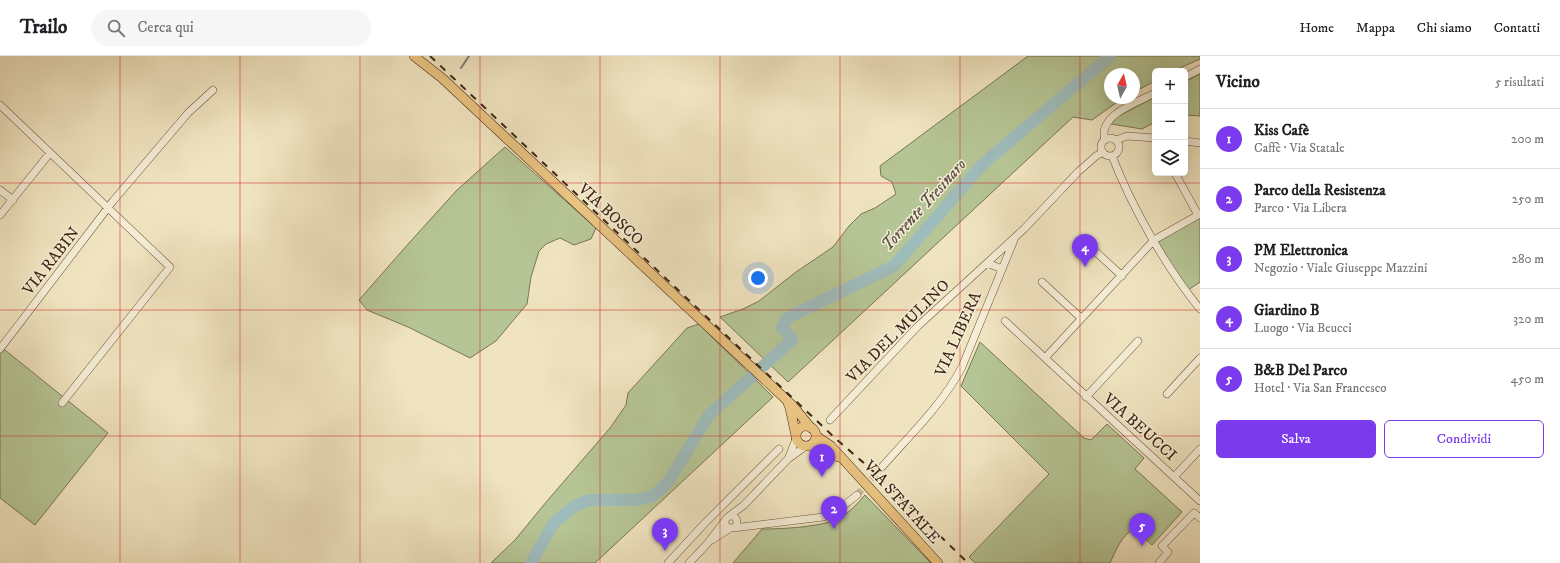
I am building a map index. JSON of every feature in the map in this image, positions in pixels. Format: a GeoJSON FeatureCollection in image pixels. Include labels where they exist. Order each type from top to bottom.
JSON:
{"type":"FeatureCollection","features":[{"type":"Feature","properties":{"kind":"main road","name":"VIA BOSCO"},"geometry":{"type":"LineString","coordinates":[[414,56],[442,78],[724,341],[785,400]]}},
{"type":"Feature","properties":{"kind":"main road","name":"VIA STATALE"},"geometry":{"type":"LineString","coordinates":[[785,400],[799,412],[814,431],[816,436],[831,446],[845,460],[938,563]]}},
{"type":"Feature","properties":{"kind":"main road"},"geometry":{"type":"LineString","coordinates":[[785,400],[790,408],[796,437]]}},
{"type":"Feature","properties":{"kind":"main road"},"geometry":{"type":"LineString","coordinates":[[796,437],[801,428],[811,428]]}},
{"type":"Feature","properties":{"kind":"main road"},"geometry":{"type":"LineString","coordinates":[[807,446],[814,442],[816,436]]}},
{"type":"Feature","properties":{"kind":"main road","name":"VIA STATALE"},"geometry":{"type":"LineString","coordinates":[[796,437],[800,444],[822,448],[845,460]]}},
{"type":"Feature","properties":{"kind":"street"},"geometry":{"type":"LineString","coordinates":[[1188,75],[1200,69]]}},
{"type":"Feature","properties":{"kind":"street","name":"VIA RABIN"},"geometry":{"type":"LineString","coordinates":[[0,349],[108,208],[188,113],[213,90]]}},
{"type":"Feature","properties":{"kind":"street"},"geometry":{"type":"LineString","coordinates":[[1152,94],[1128,106],[1108,120],[1104,126],[1105,140],[1102,147],[1103,152],[1112,156],[1123,184],[1154,240],[1175,275],[1200,309]]}},
{"type":"Feature","properties":{"kind":"street"},"geometry":{"type":"LineString","coordinates":[[0,105],[170,267],[62,403]]}},
{"type":"Feature","properties":{"kind":"street"},"geometry":{"type":"LineString","coordinates":[[1105,140],[1110,138],[1116,140],[1127,136],[1152,138]]}},
{"type":"Feature","properties":{"kind":"street"},"geometry":{"type":"LineString","coordinates":[[1112,156],[1117,153],[1119,148],[1116,140]]}},
{"type":"Feature","properties":{"kind":"street"},"geometry":{"type":"LineString","coordinates":[[1188,141],[1200,143]]}},
{"type":"Feature","properties":{"kind":"street"},"geometry":{"type":"LineString","coordinates":[[0,215],[50,152]]}},
{"type":"Feature","properties":{"kind":"street","name":"VIA DEL MULINO"},"geometry":{"type":"LineString","coordinates":[[830,420],[918,326],[1000,250],[1014,240],[1078,172],[1096,156],[1103,152]]}},
{"type":"Feature","properties":{"kind":"street"},"geometry":{"type":"LineString","coordinates":[[1045,358],[1154,240],[1199,214],[1177,176]]}},
{"type":"Feature","properties":{"kind":"street"},"geometry":{"type":"LineString","coordinates":[[0,190],[13,200]]}},
{"type":"Feature","properties":{"kind":"street"},"geometry":{"type":"LineString","coordinates":[[1082,239],[1122,276]]}},
{"type":"Feature","properties":{"kind":"street","name":"VIA LIBERA"},"geometry":{"type":"LineString","coordinates":[[882,467],[931,412],[954,381],[962,367],[1014,240]]}},
{"type":"Feature","properties":{"kind":"street"},"geometry":{"type":"LineString","coordinates":[[987,263],[1002,269]]}},
{"type":"Feature","properties":{"kind":"street"},"geometry":{"type":"LineString","coordinates":[[1042,282],[1081,318]]}},
{"type":"Feature","properties":{"kind":"street","name":"VIA BEUCCI"},"geometry":{"type":"LineString","coordinates":[[1005,321],[1200,501]]}},
{"type":"Feature","properties":{"kind":"street","name":"VIA BEUCCI"},"geometry":{"type":"LineString","coordinates":[[1086,397],[1138,342]]}},
{"type":"Feature","properties":{"kind":"street"},"geometry":{"type":"LineString","coordinates":[[1167,394],[1200,358]]}},
{"type":"Feature","properties":{"kind":"street"},"geometry":{"type":"LineString","coordinates":[[788,459],[796,437]]}},
{"type":"Feature","properties":{"kind":"street"},"geometry":{"type":"LineString","coordinates":[[689,563],[707,544],[731,523],[744,505],[788,459],[807,446]]}},
{"type":"Feature","properties":{"kind":"street"},"geometry":{"type":"LineString","coordinates":[[668,563],[778,449]]}},
{"type":"Feature","properties":{"kind":"street","name":"VIA BEUCCI"},"geometry":{"type":"LineString","coordinates":[[1174,477],[1200,449]]}},
{"type":"Feature","properties":{"kind":"street"},"geometry":{"type":"LineString","coordinates":[[731,523],[753,526],[823,517],[837,511],[857,495]]}},
{"type":"Feature","properties":{"kind":"street"},"geometry":{"type":"LineString","coordinates":[[1159,563],[1168,552],[1162,546],[1194,513],[1200,518]]}},
{"type":"Feature","properties":{"kind":"green space"},"geometry":{"type":"Polygon","coordinates":[[[1028,56],[1200,56],[1200,59],[1180,68],[1152,68],[1152,83],[1140,89],[1140,68],[1104,68],[1104,104],[1115,104],[1092,120],[1073,117],[788,382],[720,317],[743,309],[759,301],[796,272],[833,247],[849,226],[861,214],[875,208],[896,194],[892,182],[881,176],[880,166],[1028,56]]]}},
{"type":"Feature","properties":{"kind":"green space"},"geometry":{"type":"Polygon","coordinates":[[[1200,74],[1200,116],[1188,115],[1188,80],[1200,74]]]}},
{"type":"Feature","properties":{"kind":"green space"},"geometry":{"type":"Polygon","coordinates":[[[1152,99],[1152,124],[1142,129],[1111,124],[1117,117],[1152,99]]]}},
{"type":"Feature","properties":{"kind":"green space"},"geometry":{"type":"Polygon","coordinates":[[[505,147],[596,228],[591,239],[574,245],[560,238],[546,244],[539,251],[531,277],[527,304],[496,341],[470,358],[408,327],[367,310],[359,300],[457,190],[505,147]]]}},
{"type":"Feature","properties":{"kind":"green space"},"geometry":{"type":"Polygon","coordinates":[[[1200,218],[1200,282],[1188,290],[1156,241],[1200,218]]]}},
{"type":"Feature","properties":{"kind":"green space"},"geometry":{"type":"Polygon","coordinates":[[[699,324],[773,397],[595,563],[491,563],[515,540],[610,428],[626,405],[628,393],[687,328],[699,324]]]}},
{"type":"Feature","properties":{"kind":"green space"},"geometry":{"type":"Polygon","coordinates":[[[980,342],[1084,438],[1091,440],[1107,424],[1144,458],[1135,469],[1182,512],[1152,545],[1134,529],[1122,539],[1110,563],[975,563],[969,557],[1049,474],[961,386],[980,342]]]}},
{"type":"Feature","properties":{"kind":"green space"},"geometry":{"type":"Polygon","coordinates":[[[0,346],[108,433],[35,525],[0,498],[0,346]]]}},
{"type":"Feature","properties":{"kind":"green space"},"geometry":{"type":"Polygon","coordinates":[[[865,495],[931,563],[733,563],[762,529],[802,527],[833,521],[847,513],[865,495]]]}},
{"type":"Feature","properties":{"kind":"waterway"},"geometry":{"type":"LineString","coordinates":[[461,68],[469,56]]}},
{"type":"Feature","properties":{"kind":"waterway","name":"Torrente Tresinaro"},"geometry":{"type":"LineString","coordinates":[[531,563],[553,524],[573,507],[589,500],[635,500],[650,497],[659,491],[668,482],[709,415],[791,341],[792,339],[782,327],[787,318],[894,266],[982,165],[1110,56]]}},
{"type":"Feature","properties":{"kind":"tunnel"},"geometry":{"type":"LineString","coordinates":[[857,495],[882,467]]}},
{"type":"Feature","properties":{"kind":"railway"},"geometry":{"type":"LineString","coordinates":[[430,56],[835,438],[873,471],[968,563]]}},
{"type":"Feature","properties":{"kind":"place","name":"Giardino B"},"geometry":{"type":"Point","coordinates":[1085,267]}},
{"type":"Feature","properties":{"kind":"place","name":"Kiss Cafè"},"geometry":{"type":"Point","coordinates":[822,477]}},
{"type":"Feature","properties":{"kind":"place","name":"Parco della Resistenza"},"geometry":{"type":"Point","coordinates":[834,529]}},
{"type":"Feature","properties":{"kind":"place","name":"B&B Del Parco"},"geometry":{"type":"Point","coordinates":[1142,546]}},
{"type":"Feature","properties":{"kind":"place","name":"PM Elettronica"},"geometry":{"type":"Point","coordinates":[665,551]}}]}
